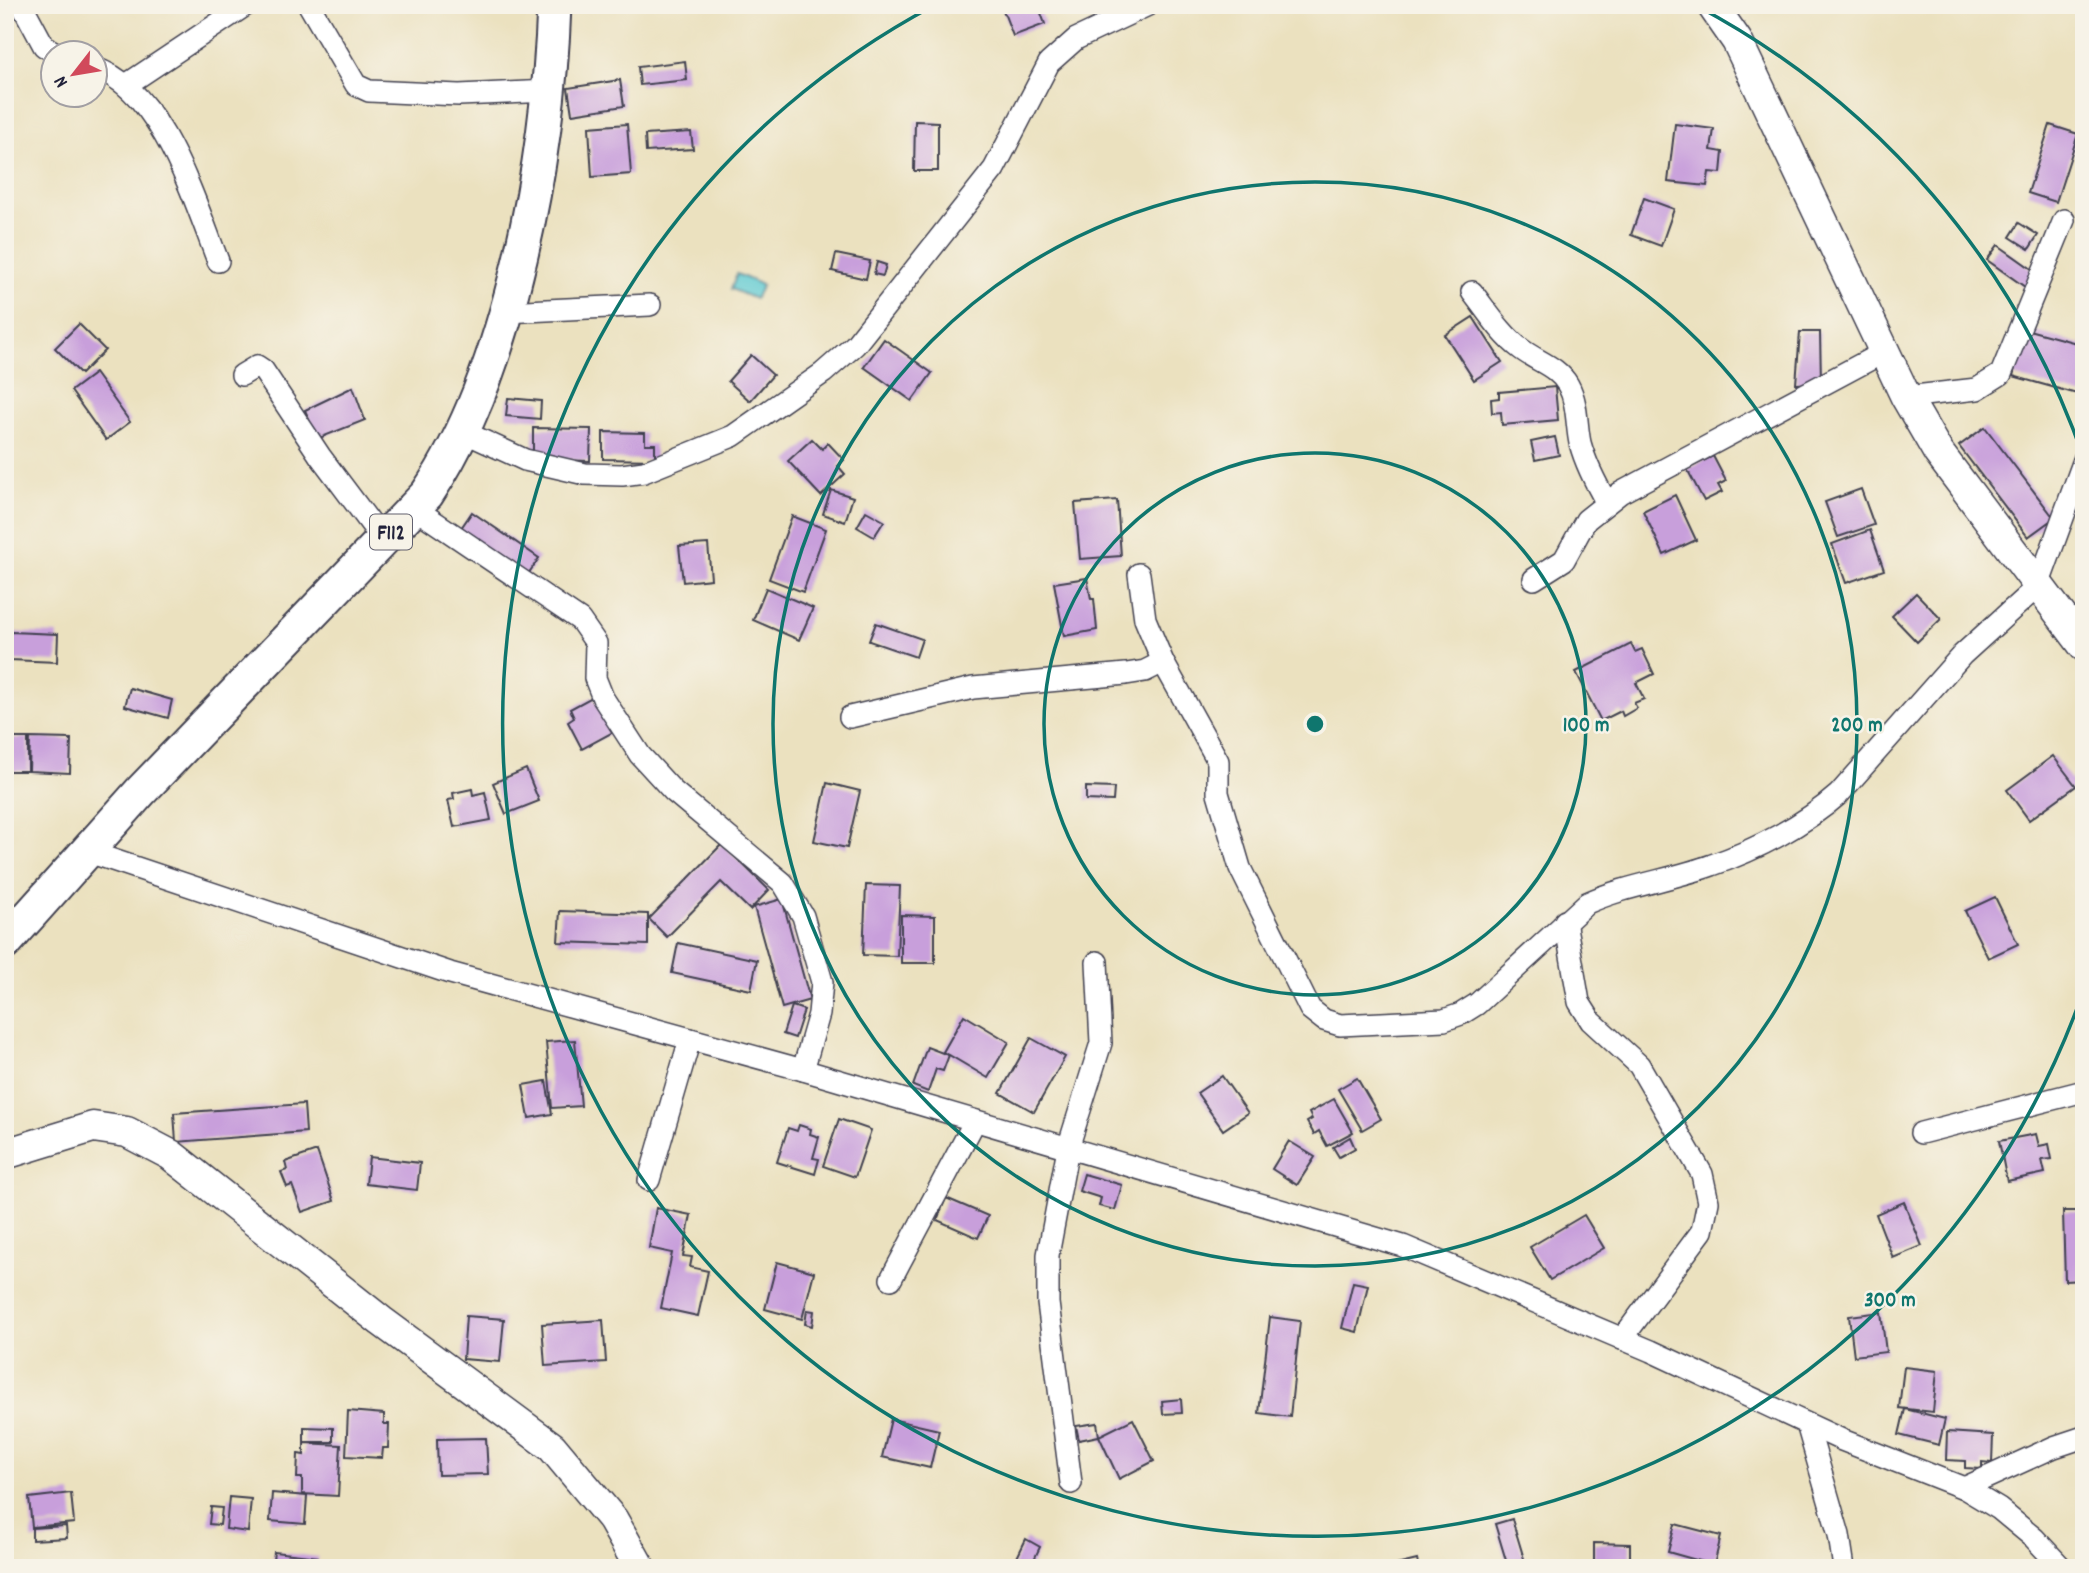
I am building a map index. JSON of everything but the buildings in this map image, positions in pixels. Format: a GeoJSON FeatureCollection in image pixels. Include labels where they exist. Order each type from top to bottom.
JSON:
{"type":"FeatureCollection","features":[{"type":"Feature","properties":{"kind":"main road","name":"F112"},"geometry":{"type":"LineString","coordinates":[[5,943],[86,851],[235,691],[414,508],[450,460],[472,416],[505,312],[529,211],[549,91],[554,5]]}},
{"type":"Feature","properties":{"kind":"main road"},"geometry":{"type":"LineString","coordinates":[[1712,5],[1737,41],[1906,397],[1938,452],[2084,646]]}},
{"type":"Feature","properties":{"kind":"main road"},"geometry":{"type":"LineString","coordinates":[[5,1154],[93,1127],[127,1132],[171,1155],[381,1321],[552,1447],[613,1520],[640,1568]]}},
{"type":"Feature","properties":{"kind":"street"},"geometry":{"type":"LineString","coordinates":[[22,5],[40,38]]}},
{"type":"Feature","properties":{"kind":"street"},"geometry":{"type":"LineString","coordinates":[[127,85],[246,5]]}},
{"type":"Feature","properties":{"kind":"street"},"geometry":{"type":"LineString","coordinates":[[309,5],[356,85],[369,91],[459,95],[549,91]]}},
{"type":"Feature","properties":{"kind":"street"},"geometry":{"type":"LineString","coordinates":[[464,432],[525,460],[585,474],[622,475],[644,472],[733,436],[823,373],[855,345],[994,169],[1049,63],[1076,39],[1148,5]]}},
{"type":"Feature","properties":{"kind":"street"},"geometry":{"type":"LineString","coordinates":[[108,75],[127,85],[174,154],[218,261]]}},
{"type":"Feature","properties":{"kind":"street"},"geometry":{"type":"LineString","coordinates":[[1906,397],[1977,389],[2001,374],[2064,220]]}},
{"type":"Feature","properties":{"kind":"street"},"geometry":{"type":"LineString","coordinates":[[1472,292],[1510,339],[1522,350],[1556,369],[1567,383],[1573,396],[1580,443],[1591,475],[1607,503]]}},
{"type":"Feature","properties":{"kind":"street"},"geometry":{"type":"LineString","coordinates":[[505,312],[650,305]]}},
{"type":"Feature","properties":{"kind":"street"},"geometry":{"type":"LineString","coordinates":[[1534,579],[1564,560],[1586,520],[1607,503],[1884,352]]}},
{"type":"Feature","properties":{"kind":"street"},"geometry":{"type":"LineString","coordinates":[[243,375],[257,366],[263,370],[320,456],[383,540]]}},
{"type":"Feature","properties":{"kind":"street"},"geometry":{"type":"LineString","coordinates":[[1139,574],[1145,618],[1163,662],[1213,747],[1218,761],[1218,793],[1222,815],[1254,900],[1310,1009],[1324,1020],[1359,1026],[1444,1020],[1477,1004],[1587,902],[1606,894],[1712,865],[1769,839],[1822,809],[1839,794],[1962,655],[2038,586],[2084,460]]}},
{"type":"Feature","properties":{"kind":"street"},"geometry":{"type":"LineString","coordinates":[[414,508],[580,620],[596,643],[595,678],[603,698],[640,755],[673,791],[783,883],[803,916],[822,982],[819,1014],[803,1070]]}},
{"type":"Feature","properties":{"kind":"street"},"geometry":{"type":"LineString","coordinates":[[850,717],[973,688],[1126,674],[1163,662]]}},
{"type":"Feature","properties":{"kind":"street"},"geometry":{"type":"LineString","coordinates":[[86,851],[450,973],[803,1070],[1403,1246],[1622,1339],[1807,1424],[1964,1488],[1999,1509],[2034,1538],[2062,1568]]}},
{"type":"Feature","properties":{"kind":"street"},"geometry":{"type":"LineString","coordinates":[[1565,921],[1579,1002],[1591,1021],[1627,1051],[1639,1065],[1702,1174],[1707,1202],[1702,1231],[1622,1339]]}},
{"type":"Feature","properties":{"kind":"street"},"geometry":{"type":"LineString","coordinates":[[1072,1483],[1048,1303],[1048,1255],[1068,1148],[1101,1043],[1097,962]]}},
{"type":"Feature","properties":{"kind":"street"},"geometry":{"type":"LineString","coordinates":[[649,1180],[690,1038]]}},
{"type":"Feature","properties":{"kind":"street"},"geometry":{"type":"LineString","coordinates":[[1921,1133],[2084,1091]]}},
{"type":"Feature","properties":{"kind":"street"},"geometry":{"type":"LineString","coordinates":[[891,1279],[975,1121]]}},
{"type":"Feature","properties":{"kind":"street"},"geometry":{"type":"LineString","coordinates":[[1807,1424],[1839,1535],[1844,1568]]}},
{"type":"Feature","properties":{"kind":"street"},"geometry":{"type":"LineString","coordinates":[[1964,1488],[2054,1447],[2084,1437]]}},
{"type":"Feature","properties":{"kind":"water"},"geometry":{"type":"Polygon","coordinates":[[[737,274],[762,285],[755,299],[731,289],[737,274]]]}}]}
